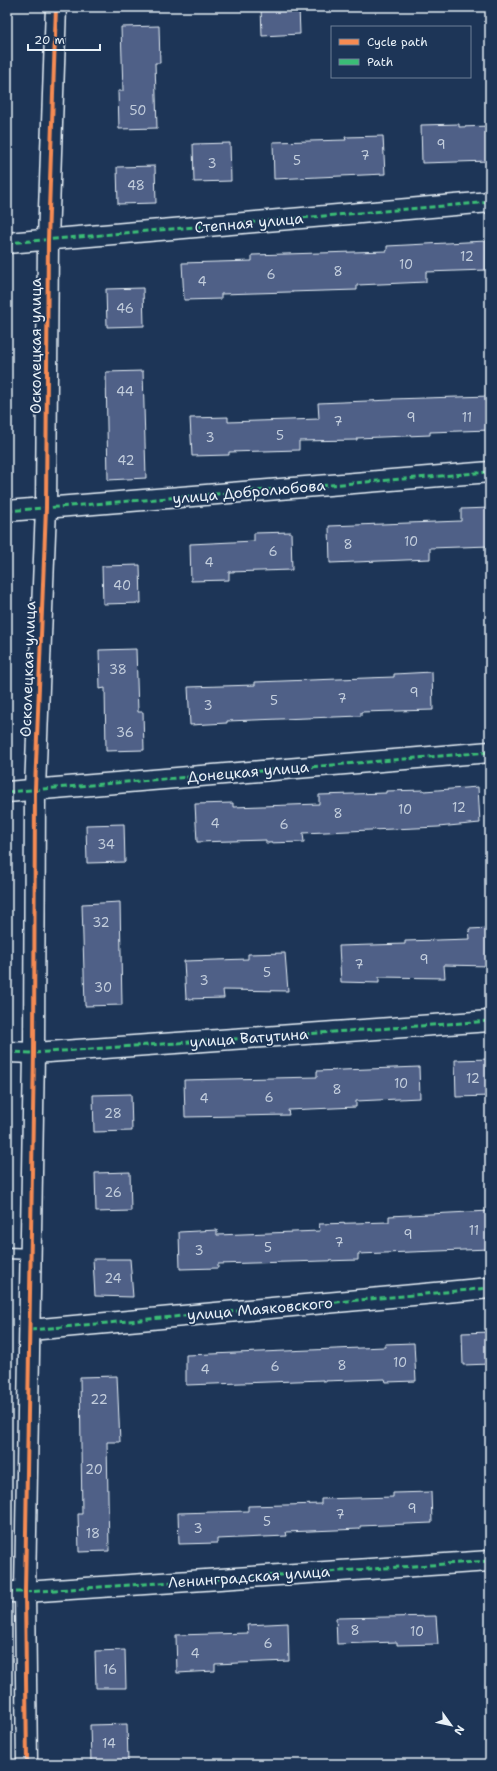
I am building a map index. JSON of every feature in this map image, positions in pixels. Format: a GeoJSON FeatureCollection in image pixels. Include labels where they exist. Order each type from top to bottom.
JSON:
{"type":"FeatureCollection","features":[{"type":"Feature","properties":{"kind":"street","name":"Осколецкая улица"},"geometry":{"type":"LineString","coordinates":[[27,1764],[16,1592],[30,1330],[32,1254],[35,789],[46,508],[48,240],[56,7]]}},
{"type":"Feature","properties":{"kind":"street","name":"Степная улица"},"geometry":{"type":"LineString","coordinates":[[7,243],[490,202]]}},
{"type":"Feature","properties":{"kind":"street","name":"улица Добролюбова"},"geometry":{"type":"LineString","coordinates":[[7,511],[490,472]]}},
{"type":"Feature","properties":{"kind":"street","name":"Донецкая улица"},"geometry":{"type":"LineString","coordinates":[[7,792],[490,752]]}},
{"type":"Feature","properties":{"kind":"street","name":"улица Ватутина"},"geometry":{"type":"LineString","coordinates":[[7,1052],[34,1053],[490,1021]]}},
{"type":"Feature","properties":{"kind":"street","name":"улица Маяковского"},"geometry":{"type":"LineString","coordinates":[[30,1330],[490,1288]]}},
{"type":"Feature","properties":{"kind":"street","name":"Ленинградская улица"},"geometry":{"type":"LineString","coordinates":[[16,1592],[490,1561]]}},
{"type":"Feature","properties":{"kind":"lane"},"geometry":{"type":"LineString","coordinates":[[7,1253],[32,1254]]}},
{"type":"Feature","properties":{"kind":"building"},"geometry":{"type":"Polygon","coordinates":[[[261,7],[299,7],[300,34],[262,36],[261,7]]]}},
{"type":"Feature","properties":{"kind":"building"},"geometry":{"type":"Polygon","coordinates":[[[159,26],[160,63],[155,63],[157,128],[119,129],[118,91],[123,91],[121,27],[159,26]]]}},
{"type":"Feature","properties":{"kind":"building"},"geometry":{"type":"Polygon","coordinates":[[[459,124],[459,127],[490,126],[490,161],[422,163],[421,125],[459,124]]]}},
{"type":"Feature","properties":{"kind":"building"},"geometry":{"type":"Polygon","coordinates":[[[383,136],[385,174],[274,179],[273,142],[346,140],[345,137],[383,136]]]}},
{"type":"Feature","properties":{"kind":"building"},"geometry":{"type":"Polygon","coordinates":[[[230,143],[231,181],[194,182],[193,144],[230,143]]]}},
{"type":"Feature","properties":{"kind":"building"},"geometry":{"type":"Polygon","coordinates":[[[155,166],[156,203],[118,204],[117,167],[155,166]]]}},
{"type":"Feature","properties":{"kind":"building"},"geometry":{"type":"Polygon","coordinates":[[[486,241],[486,270],[426,272],[426,282],[357,285],[357,290],[221,294],[221,299],[184,300],[182,263],[252,261],[252,255],[387,251],[387,246],[486,241]]]}},
{"type":"Feature","properties":{"kind":"building"},"geometry":{"type":"Polygon","coordinates":[[[143,288],[144,326],[107,327],[106,289],[143,288]]]}},
{"type":"Feature","properties":{"kind":"building"},"geometry":{"type":"Polygon","coordinates":[[[143,371],[146,478],[108,480],[106,372],[143,371]]]}},
{"type":"Feature","properties":{"kind":"building"},"geometry":{"type":"Polygon","coordinates":[[[490,396],[490,430],[430,432],[430,435],[357,438],[357,440],[299,441],[299,450],[229,452],[229,455],[192,456],[190,418],[228,417],[228,422],[319,419],[318,403],[490,396]]]}},
{"type":"Feature","properties":{"kind":"building"},"geometry":{"type":"Polygon","coordinates":[[[490,508],[490,546],[430,548],[430,559],[330,563],[329,526],[461,521],[461,509],[490,508]]]}},
{"type":"Feature","properties":{"kind":"building"},"geometry":{"type":"Polygon","coordinates":[[[291,532],[292,570],[229,572],[229,580],[191,581],[190,544],[254,541],[254,533],[291,532]]]}},
{"type":"Feature","properties":{"kind":"building"},"geometry":{"type":"Polygon","coordinates":[[[140,565],[141,603],[103,604],[102,566],[140,565]]]}},
{"type":"Feature","properties":{"kind":"building"},"geometry":{"type":"Polygon","coordinates":[[[136,649],[138,712],[143,712],[144,750],[106,751],[105,688],[100,689],[99,650],[136,649]]]}},
{"type":"Feature","properties":{"kind":"building"},"geometry":{"type":"Polygon","coordinates":[[[432,672],[433,710],[361,712],[361,716],[227,721],[227,723],[190,725],[188,687],[255,685],[255,682],[394,677],[394,674],[432,672]]]}},
{"type":"Feature","properties":{"kind":"building"},"geometry":{"type":"Polygon","coordinates":[[[478,787],[480,823],[438,827],[303,833],[304,842],[266,843],[266,840],[197,842],[195,804],[233,803],[233,807],[319,804],[319,795],[386,793],[386,791],[424,791],[478,787]]]}},
{"type":"Feature","properties":{"kind":"building"},"geometry":{"type":"Polygon","coordinates":[[[124,824],[125,862],[87,863],[86,825],[124,824]]]}},
{"type":"Feature","properties":{"kind":"building"},"geometry":{"type":"Polygon","coordinates":[[[120,902],[122,1005],[85,1006],[82,904],[120,902]]]}},
{"type":"Feature","properties":{"kind":"building"},"geometry":{"type":"Polygon","coordinates":[[[490,928],[490,966],[444,965],[445,978],[379,977],[379,983],[341,982],[339,946],[405,944],[405,941],[470,939],[469,929],[490,928]]]}},
{"type":"Feature","properties":{"kind":"building"},"geometry":{"type":"Polygon","coordinates":[[[285,953],[288,991],[223,990],[224,998],[186,999],[184,961],[248,959],[248,954],[285,953]]]}},
{"type":"Feature","properties":{"kind":"building"},"geometry":{"type":"Polygon","coordinates":[[[490,1059],[490,1096],[456,1097],[455,1060],[490,1059]]]}},
{"type":"Feature","properties":{"kind":"building"},"geometry":{"type":"Polygon","coordinates":[[[419,1067],[420,1098],[356,1101],[356,1107],[288,1110],[289,1115],[185,1117],[184,1080],[317,1077],[317,1071],[419,1067]]]}},
{"type":"Feature","properties":{"kind":"building"},"geometry":{"type":"Polygon","coordinates":[[[131,1094],[132,1131],[94,1132],[93,1095],[131,1094]]]}},
{"type":"Feature","properties":{"kind":"building"},"geometry":{"type":"Polygon","coordinates":[[[130,1172],[131,1211],[96,1212],[95,1173],[130,1172]]]}},
{"type":"Feature","properties":{"kind":"building"},"geometry":{"type":"Polygon","coordinates":[[[490,1211],[490,1249],[358,1254],[358,1260],[218,1264],[218,1268],[180,1269],[179,1232],[217,1230],[217,1235],[320,1231],[319,1224],[389,1222],[389,1216],[490,1211]]]}},
{"type":"Feature","properties":{"kind":"building"},"geometry":{"type":"Polygon","coordinates":[[[93,1259],[130,1259],[133,1297],[95,1296],[93,1259]]]}},
{"type":"Feature","properties":{"kind":"building"},"geometry":{"type":"Polygon","coordinates":[[[490,1332],[490,1364],[463,1365],[462,1333],[490,1332]]]}},
{"type":"Feature","properties":{"kind":"building"},"geometry":{"type":"Polygon","coordinates":[[[414,1343],[416,1381],[386,1382],[385,1379],[323,1380],[186,1385],[186,1355],[385,1347],[385,1344],[414,1343]]]}},
{"type":"Feature","properties":{"kind":"building"},"geometry":{"type":"Polygon","coordinates":[[[117,1376],[120,1442],[107,1442],[109,1551],[79,1552],[78,1514],[82,1514],[80,1377],[117,1376]]]}},
{"type":"Feature","properties":{"kind":"building"},"geometry":{"type":"Polygon","coordinates":[[[431,1492],[432,1523],[360,1526],[360,1529],[286,1532],[287,1536],[217,1539],[217,1543],[179,1544],[178,1513],[248,1511],[248,1506],[321,1504],[321,1499],[393,1497],[393,1493],[431,1492]]]}},
{"type":"Feature","properties":{"kind":"building"},"geometry":{"type":"Polygon","coordinates":[[[436,1616],[438,1644],[397,1645],[397,1642],[337,1644],[336,1618],[436,1616]]]}},
{"type":"Feature","properties":{"kind":"building"},"geometry":{"type":"Polygon","coordinates":[[[288,1623],[289,1661],[215,1664],[215,1671],[177,1673],[176,1635],[248,1633],[247,1625],[288,1623]]]}},
{"type":"Feature","properties":{"kind":"building"},"geometry":{"type":"Polygon","coordinates":[[[125,1650],[126,1688],[96,1688],[95,1651],[125,1650]]]}},
{"type":"Feature","properties":{"kind":"building"},"geometry":{"type":"Polygon","coordinates":[[[127,1724],[128,1762],[91,1763],[90,1725],[127,1724]]]}},
{"type":"Feature","properties":{"kind":"marked path"},"geometry":{"type":"LineString","coordinates":[[7,243],[490,202]]}},
{"type":"Feature","properties":{"kind":"marked path"},"geometry":{"type":"LineString","coordinates":[[7,511],[490,472]]}},
{"type":"Feature","properties":{"kind":"marked path"},"geometry":{"type":"LineString","coordinates":[[7,792],[490,752]]}},
{"type":"Feature","properties":{"kind":"marked path"},"geometry":{"type":"LineString","coordinates":[[7,1052],[34,1053],[490,1021]]}},
{"type":"Feature","properties":{"kind":"marked path"},"geometry":{"type":"LineString","coordinates":[[30,1330],[490,1288]]}},
{"type":"Feature","properties":{"kind":"marked path"},"geometry":{"type":"LineString","coordinates":[[7,1592],[490,1561]]}},
{"type":"Feature","properties":{"kind":"cycle path"},"geometry":{"type":"LineString","coordinates":[[27,1764],[25,1592],[34,1053],[35,789],[46,508],[48,240],[56,7]]}}]}
